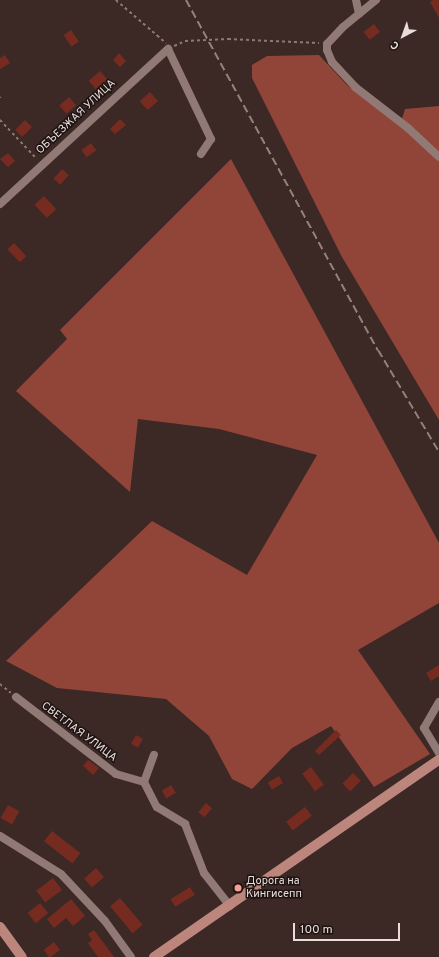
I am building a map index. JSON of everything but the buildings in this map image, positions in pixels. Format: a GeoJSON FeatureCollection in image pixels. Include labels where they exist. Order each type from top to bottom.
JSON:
{"type":"FeatureCollection","features":[{"type":"Feature","properties":{"kind":"main road"},"geometry":{"type":"LineString","coordinates":[[154,957],[230,906],[439,760]]}},
{"type":"Feature","properties":{"kind":"main road"},"geometry":{"type":"LineString","coordinates":[[163,957],[201,931],[230,906]]}},
{"type":"Feature","properties":{"kind":"main road"},"geometry":{"type":"LineString","coordinates":[[0,927],[22,957]]}},
{"type":"Feature","properties":{"kind":"main road"},"geometry":{"type":"LineString","coordinates":[[147,957],[178,941]]}},
{"type":"Feature","properties":{"kind":"street"},"geometry":{"type":"LineString","coordinates":[[356,0],[359,14]]}},
{"type":"Feature","properties":{"kind":"street"},"geometry":{"type":"LineString","coordinates":[[376,0],[327,44],[327,50],[332,62],[356,87],[408,128],[439,157]]}},
{"type":"Feature","properties":{"kind":"street"},"geometry":{"type":"LineString","coordinates":[[168,49],[211,139],[201,154]]}},
{"type":"Feature","properties":{"kind":"street","name":"ОБЪЕЗЖАЯ УЛИЦА"},"geometry":{"type":"LineString","coordinates":[[0,204],[168,49]]}},
{"type":"Feature","properties":{"kind":"street","name":"СВЕТЛАЯ УЛИЦА"},"geometry":{"type":"LineString","coordinates":[[16,697],[116,774],[144,782]]}},
{"type":"Feature","properties":{"kind":"street"},"geometry":{"type":"LineString","coordinates":[[439,702],[424,728],[439,753]]}},
{"type":"Feature","properties":{"kind":"street"},"geometry":{"type":"LineString","coordinates":[[154,755],[144,782],[157,807],[185,824],[204,873],[230,906]]}},
{"type":"Feature","properties":{"kind":"street"},"geometry":{"type":"LineString","coordinates":[[0,836],[61,874],[105,921],[131,957]]}},
{"type":"Feature","properties":{"kind":"path"},"geometry":{"type":"LineString","coordinates":[[116,0],[164,39],[168,49],[185,41],[228,39],[327,44]]}},
{"type":"Feature","properties":{"kind":"path"},"geometry":{"type":"LineString","coordinates":[[0,120],[42,164]]}},
{"type":"Feature","properties":{"kind":"path"},"geometry":{"type":"LineString","coordinates":[[0,684],[16,697]]}},
{"type":"Feature","properties":{"kind":"shaded area"},"geometry":{"type":"Polygon","coordinates":[[[319,55],[347,85],[400,125],[405,109],[439,106],[439,420],[342,257],[252,78],[252,65],[267,56],[319,55]]]}},
{"type":"Feature","properties":{"kind":"shaded area"},"geometry":{"type":"Polygon","coordinates":[[[231,159],[439,543],[439,603],[358,650],[430,754],[374,787],[331,726],[292,748],[252,789],[232,779],[209,736],[166,699],[57,688],[6,661],[152,521],[247,575],[317,455],[219,429],[138,419],[130,492],[16,391],[67,339],[60,330],[231,159]]]}},
{"type":"Feature","properties":{"kind":"railway"},"geometry":{"type":"LineString","coordinates":[[186,0],[378,350],[439,452]]}},
{"type":"Feature","properties":{"kind":"place","name":"Дорога на Кингисепп"},"geometry":{"type":"Point","coordinates":[238,888]}}]}
